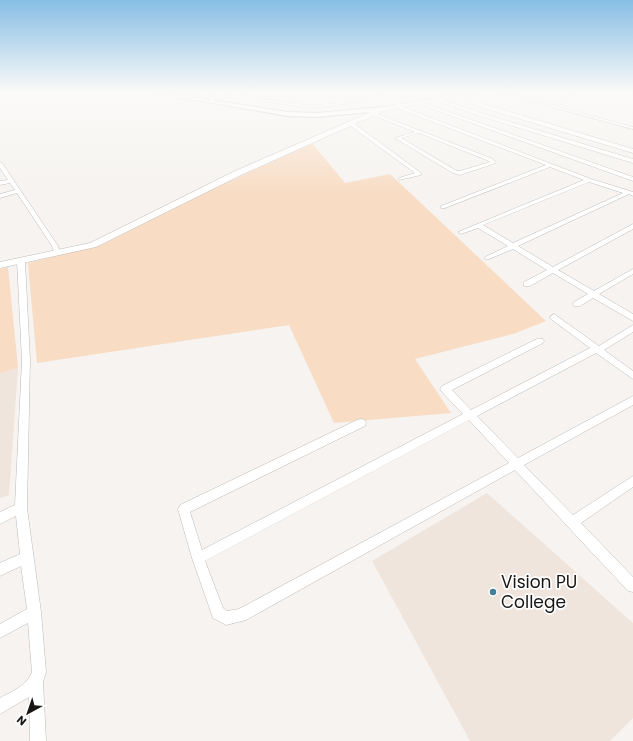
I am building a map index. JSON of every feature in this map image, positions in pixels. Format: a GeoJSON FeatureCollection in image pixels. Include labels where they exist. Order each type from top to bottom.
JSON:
{"type":"FeatureCollection","features":[{"type":"Feature","properties":{"kind":"main road"},"geometry":{"type":"LineString","coordinates":[[0,265],[93,245],[238,173],[340,128]]}},
{"type":"Feature","properties":{"kind":"street"},"geometry":{"type":"LineString","coordinates":[[356,128],[419,174],[400,179]]}},
{"type":"Feature","properties":{"kind":"street"},"geometry":{"type":"LineString","coordinates":[[408,128],[491,160],[493,163],[460,173],[455,172],[397,138],[419,132]]}},
{"type":"Feature","properties":{"kind":"street"},"geometry":{"type":"LineString","coordinates":[[454,128],[588,180],[630,193]]}},
{"type":"Feature","properties":{"kind":"street"},"geometry":{"type":"LineString","coordinates":[[489,128],[633,179]]}},
{"type":"Feature","properties":{"kind":"street"},"geometry":{"type":"LineString","coordinates":[[522,128],[633,162]]}},
{"type":"Feature","properties":{"kind":"street"},"geometry":{"type":"LineString","coordinates":[[555,128],[633,151]]}},
{"type":"Feature","properties":{"kind":"street"},"geometry":{"type":"LineString","coordinates":[[0,164],[2,172],[18,191],[55,246],[57,253]]}},
{"type":"Feature","properties":{"kind":"street"},"geometry":{"type":"LineString","coordinates":[[443,207],[550,165]]}},
{"type":"Feature","properties":{"kind":"street"},"geometry":{"type":"LineString","coordinates":[[626,182],[633,179]]}},
{"type":"Feature","properties":{"kind":"street"},"geometry":{"type":"LineString","coordinates":[[461,232],[588,180]]}},
{"type":"Feature","properties":{"kind":"street"},"geometry":{"type":"LineString","coordinates":[[0,183],[11,181]]}},
{"type":"Feature","properties":{"kind":"street"},"geometry":{"type":"LineString","coordinates":[[613,188],[620,185]]}},
{"type":"Feature","properties":{"kind":"street"},"geometry":{"type":"LineString","coordinates":[[0,196],[18,191]]}},
{"type":"Feature","properties":{"kind":"street"},"geometry":{"type":"LineString","coordinates":[[487,258],[630,193]]}},
{"type":"Feature","properties":{"kind":"street"},"geometry":{"type":"LineString","coordinates":[[478,225],[633,318]]}},
{"type":"Feature","properties":{"kind":"street"},"geometry":{"type":"LineString","coordinates":[[527,284],[633,226]]}},
{"type":"Feature","properties":{"kind":"street"},"geometry":{"type":"LineString","coordinates":[[21,260],[26,360],[21,508],[34,612],[39,672],[36,682],[38,741]]}},
{"type":"Feature","properties":{"kind":"street"},"geometry":{"type":"LineString","coordinates":[[577,304],[633,271]]}},
{"type":"Feature","properties":{"kind":"street"},"geometry":{"type":"LineString","coordinates":[[554,318],[600,348],[633,376]]}},
{"type":"Feature","properties":{"kind":"street"},"geometry":{"type":"LineString","coordinates":[[198,558],[600,348],[633,328]]}},
{"type":"Feature","properties":{"kind":"street"},"geometry":{"type":"LineString","coordinates":[[540,341],[445,389],[517,463],[572,524],[632,584]]}},
{"type":"Feature","properties":{"kind":"street"},"geometry":{"type":"LineString","coordinates":[[361,423],[184,509],[198,558],[218,613],[226,618],[241,616],[633,400]]}},
{"type":"Feature","properties":{"kind":"street"},"geometry":{"type":"LineString","coordinates":[[572,524],[633,481]]}},
{"type":"Feature","properties":{"kind":"street"},"geometry":{"type":"LineString","coordinates":[[0,518],[21,508]]}},
{"type":"Feature","properties":{"kind":"street"},"geometry":{"type":"LineString","coordinates":[[0,570],[26,557]]}},
{"type":"Feature","properties":{"kind":"street"},"geometry":{"type":"LineString","coordinates":[[0,631],[34,612]]}},
{"type":"Feature","properties":{"kind":"street"},"geometry":{"type":"LineString","coordinates":[[0,707],[29,689],[36,682]]}},
{"type":"Feature","properties":{"kind":"shaded area"},"geometry":{"type":"Polygon","coordinates":[[[312,143],[345,183],[390,174],[546,321],[513,334],[415,359],[451,413],[334,423],[289,325],[37,363],[28,263],[104,244],[174,207],[312,143]]]}},
{"type":"Feature","properties":{"kind":"shaded area"},"geometry":{"type":"Polygon","coordinates":[[[8,267],[18,368],[0,373],[0,269],[8,267]]]}},
{"type":"Feature","properties":{"kind":"shaded area"},"geometry":{"type":"Polygon","coordinates":[[[18,368],[9,495],[0,498],[0,373],[18,368]]]}},
{"type":"Feature","properties":{"kind":"shaded area","name":"Vision PU College"},"geometry":{"type":"Polygon","coordinates":[[[487,493],[633,623],[633,718],[610,741],[470,741],[372,561],[487,493]]]}},
{"type":"Feature","properties":{"kind":"place","name":"Vision PU College"},"geometry":{"type":"Point","coordinates":[493,592]}}]}
